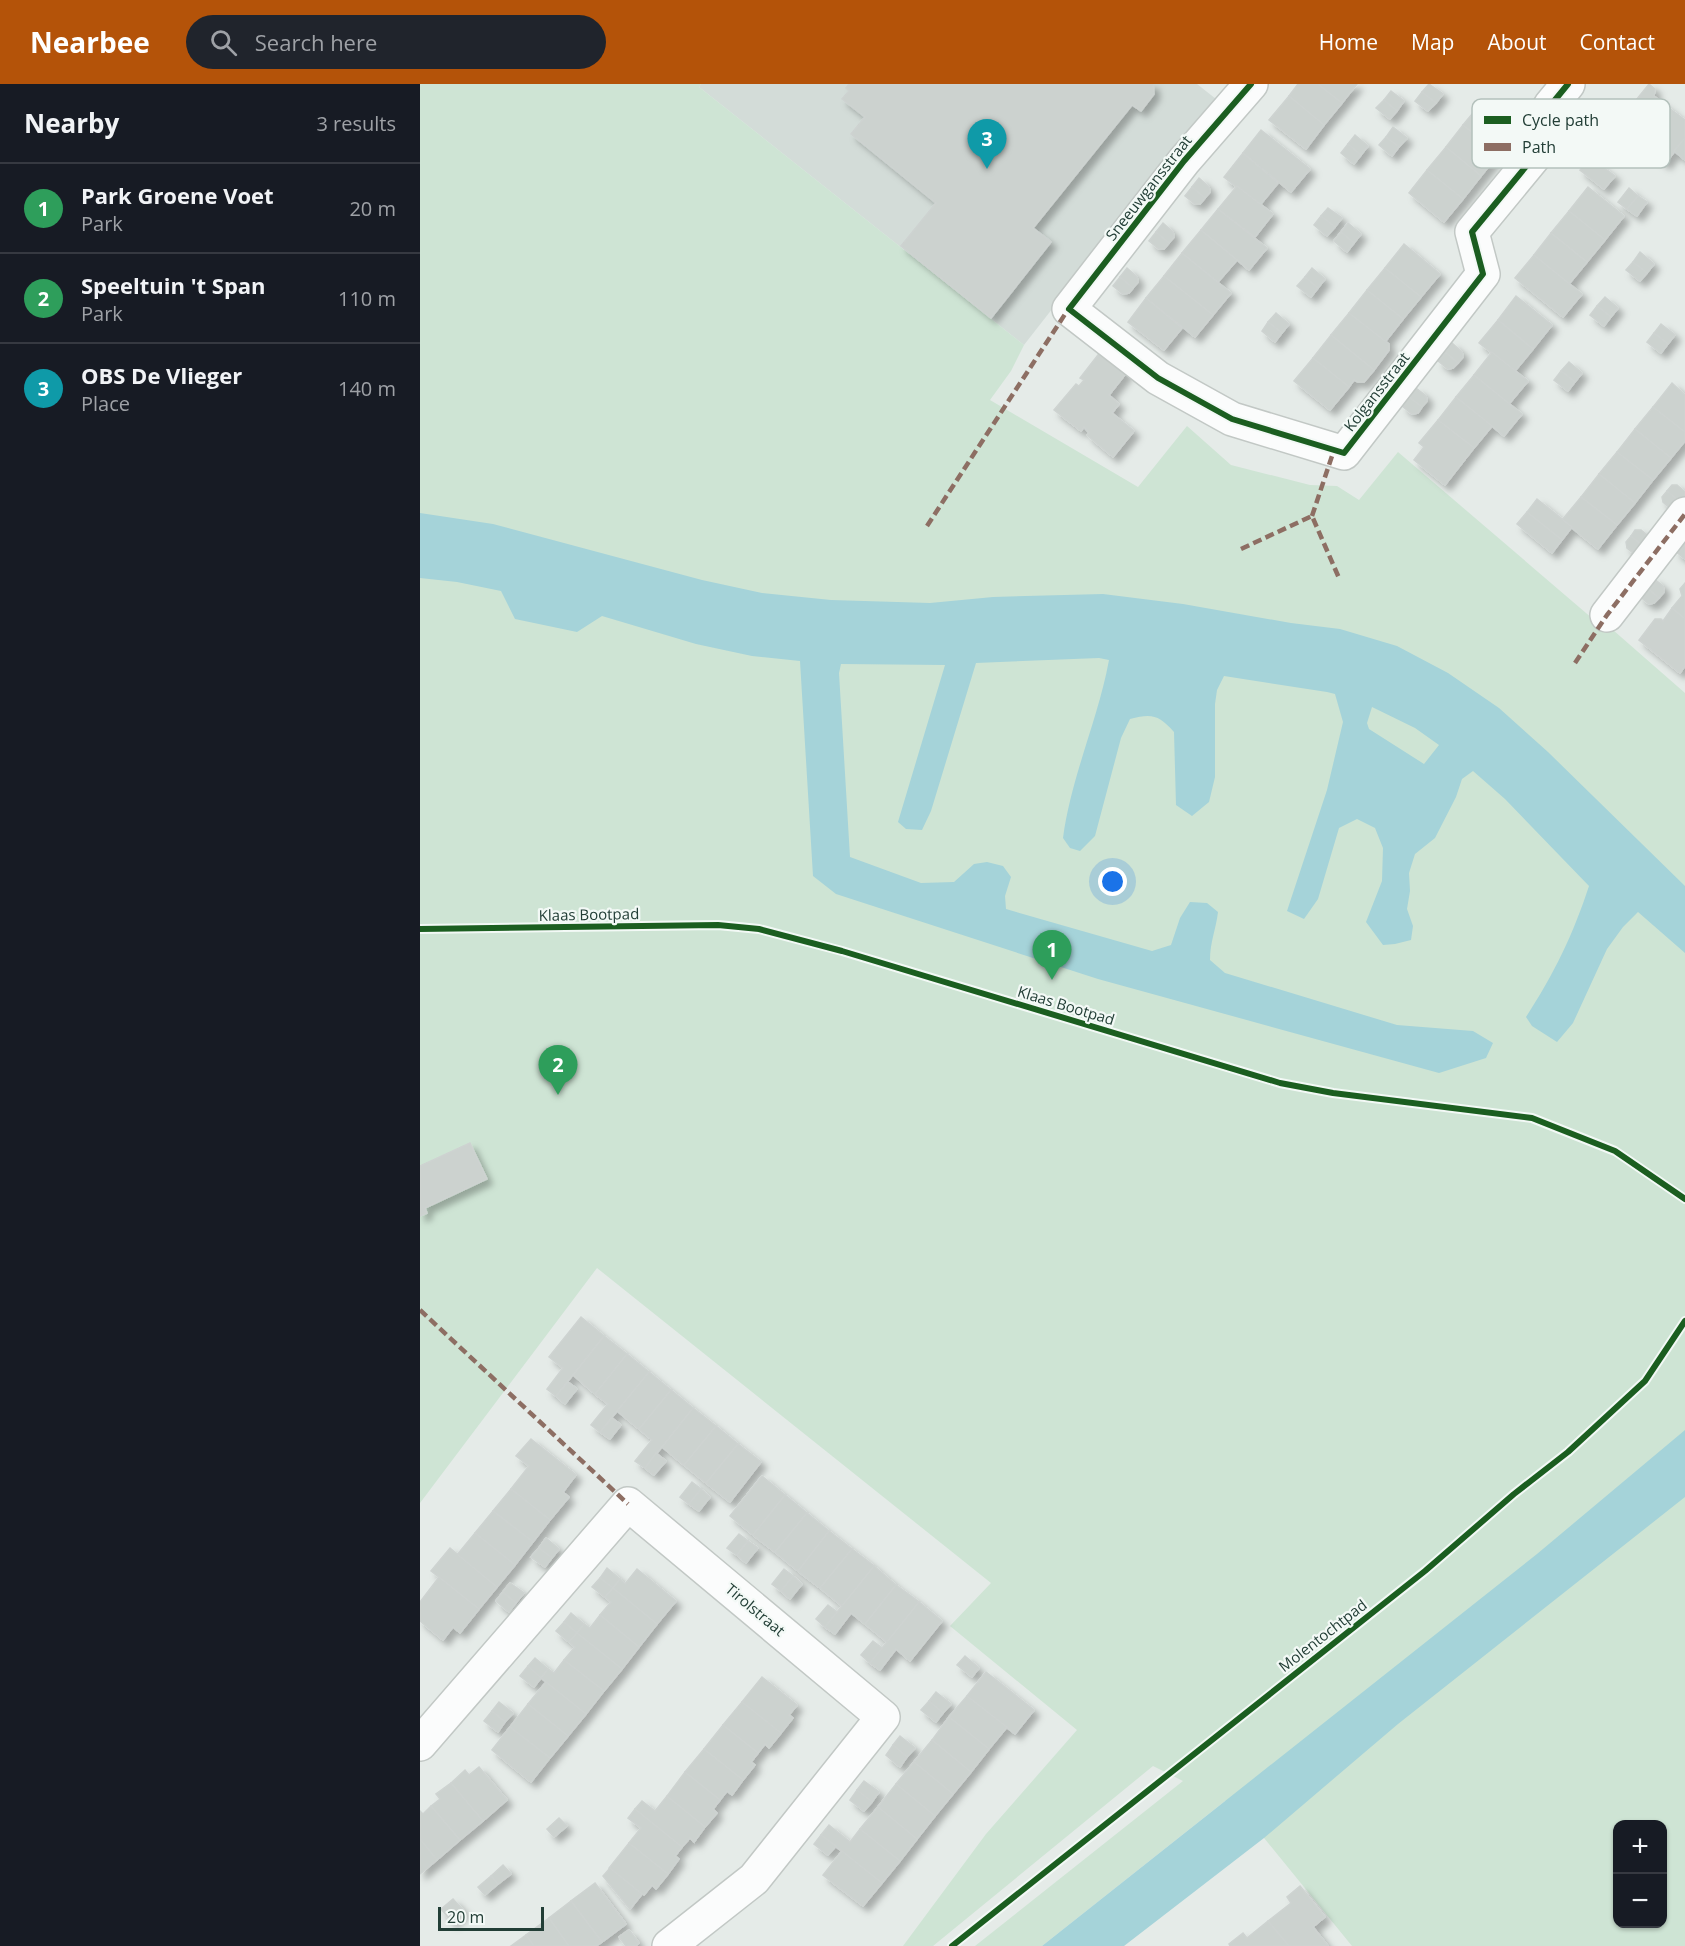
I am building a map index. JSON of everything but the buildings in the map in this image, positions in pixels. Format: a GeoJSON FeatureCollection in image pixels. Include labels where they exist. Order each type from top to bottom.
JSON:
{"type":"FeatureCollection","features":[{"type":"Feature","properties":{"kind":"street","name":"Sneeuwgansstraat"},"geometry":{"type":"LineString","coordinates":[[1069,309],[1184,161],[1251,84]]}},
{"type":"Feature","properties":{"kind":"street","name":"Kolgansstraat"},"geometry":{"type":"LineString","coordinates":[[1556,99],[1568,84]]}},
{"type":"Feature","properties":{"kind":"street","name":"Kolgansstraat"},"geometry":{"type":"LineString","coordinates":[[1069,309],[1158,378],[1232,419],[1344,453],[1483,274],[1472,232],[1525,168]]}},
{"type":"Feature","properties":{"kind":"street"},"geometry":{"type":"LineString","coordinates":[[1607,615],[1685,514]]}},
{"type":"Feature","properties":{"kind":"street","name":"Tirolstraat"},"geometry":{"type":"LineString","coordinates":[[420,1744],[628,1504],[883,1717],[754,1879],[669,1946]]}},
{"type":"Feature","properties":{"kind":"shaded area"},"geometry":{"type":"Polygon","coordinates":[[[701,84],[1197,84],[1216,99],[1024,345],[699,87],[701,84]]]}},
{"type":"Feature","properties":{"kind":"green space"},"geometry":{"type":"Polygon","coordinates":[[[420,84],[701,84],[699,87],[1024,345],[1011,371],[990,400],[1138,487],[1187,426],[1231,465],[1310,485],[1337,486],[1359,500],[1398,452],[1593,619],[1613,630],[1685,693],[1685,1946],[1352,1946],[1264,1838],[1225,1801],[1042,1946],[975,1946],[1183,1781],[1153,1766],[933,1946],[903,1946],[986,1834],[1077,1730],[950,1626],[991,1583],[597,1268],[420,1503],[420,84]]]}},
{"type":"Feature","properties":{"kind":"water"},"geometry":{"type":"Polygon","coordinates":[[[420,513],[493,524],[702,580],[762,593],[831,600],[930,603],[993,597],[1103,594],[1340,629],[1397,646],[1448,673],[1499,708],[1548,752],[1685,886],[1685,953],[1638,912],[1623,927],[1607,949],[1573,1023],[1557,1042],[1532,1026],[1526,1017],[1562,954],[1589,886],[1505,799],[1473,771],[1462,779],[1456,797],[1435,838],[1415,854],[1409,873],[1410,891],[1407,909],[1413,926],[1411,940],[1383,945],[1366,922],[1382,881],[1383,848],[1375,828],[1357,819],[1339,828],[1318,899],[1304,919],[1287,911],[1327,790],[1343,722],[1335,694],[1327,692],[1224,676],[1217,690],[1215,704],[1215,777],[1209,802],[1192,816],[1176,805],[1174,732],[1155,717],[1144,716],[1130,719],[1121,738],[1095,836],[1080,851],[1070,848],[1063,838],[1072,793],[1109,660],[1099,658],[976,663],[931,811],[922,830],[906,829],[898,822],[945,665],[841,664],[839,673],[850,857],[921,883],[954,882],[974,864],[987,862],[1003,866],[1011,877],[1005,896],[1006,909],[1152,951],[1171,945],[1180,918],[1190,902],[1207,903],[1218,912],[1210,960],[1225,973],[1397,1025],[1473,1031],[1493,1043],[1486,1058],[1439,1073],[1098,979],[836,894],[813,876],[800,661],[752,656],[696,644],[602,616],[577,632],[515,619],[501,591],[457,582],[420,578],[420,513]],[[1372,707],[1367,723],[1369,729],[1424,764],[1439,745],[1415,728],[1372,707]]]}},
{"type":"Feature","properties":{"kind":"water"},"geometry":{"type":"Polygon","coordinates":[[[1685,1430],[1685,1497],[1398,1724],[1264,1838],[1124,1946],[1042,1946],[1537,1554],[1685,1430]]]}},
{"type":"Feature","properties":{"kind":"marked path"},"geometry":{"type":"LineString","coordinates":[[927,526],[1071,305]]}},
{"type":"Feature","properties":{"kind":"marked path"},"geometry":{"type":"LineString","coordinates":[[1312,516],[1334,450]]}},
{"type":"Feature","properties":{"kind":"marked path"},"geometry":{"type":"LineString","coordinates":[[1575,663],[1607,615],[1685,514]]}},
{"type":"Feature","properties":{"kind":"marked path"},"geometry":{"type":"LineString","coordinates":[[1241,549],[1312,516],[1339,578]]}},
{"type":"Feature","properties":{"kind":"marked path"},"geometry":{"type":"LineString","coordinates":[[420,1310],[628,1504]]}},
{"type":"Feature","properties":{"kind":"cycle path"},"geometry":{"type":"LineString","coordinates":[[1251,84],[1184,161],[1069,309],[1158,378],[1232,419],[1344,453],[1483,274],[1472,232],[1525,168]]}},
{"type":"Feature","properties":{"kind":"cycle path"},"geometry":{"type":"LineString","coordinates":[[1556,99],[1568,84]]}},
{"type":"Feature","properties":{"kind":"cycle path","name":"Klaas Bootpad"},"geometry":{"type":"LineString","coordinates":[[420,929],[718,925],[759,929],[842,951],[1280,1083],[1333,1093],[1532,1118],[1615,1151],[1685,1199]]}},
{"type":"Feature","properties":{"kind":"cycle path","name":"Molentochtpad"},"geometry":{"type":"LineString","coordinates":[[952,1946],[1425,1571],[1514,1494],[1568,1452],[1645,1381],[1685,1321]]}},
{"type":"Feature","properties":{"kind":"place","name":"OBS De Vlieger"},"geometry":{"type":"Point","coordinates":[987,169]}},
{"type":"Feature","properties":{"kind":"place","name":"Park Groene Voet"},"geometry":{"type":"Point","coordinates":[1052,980]}},
{"type":"Feature","properties":{"kind":"place","name":"Speeltuin 't Span"},"geometry":{"type":"Point","coordinates":[558,1095]}}]}
